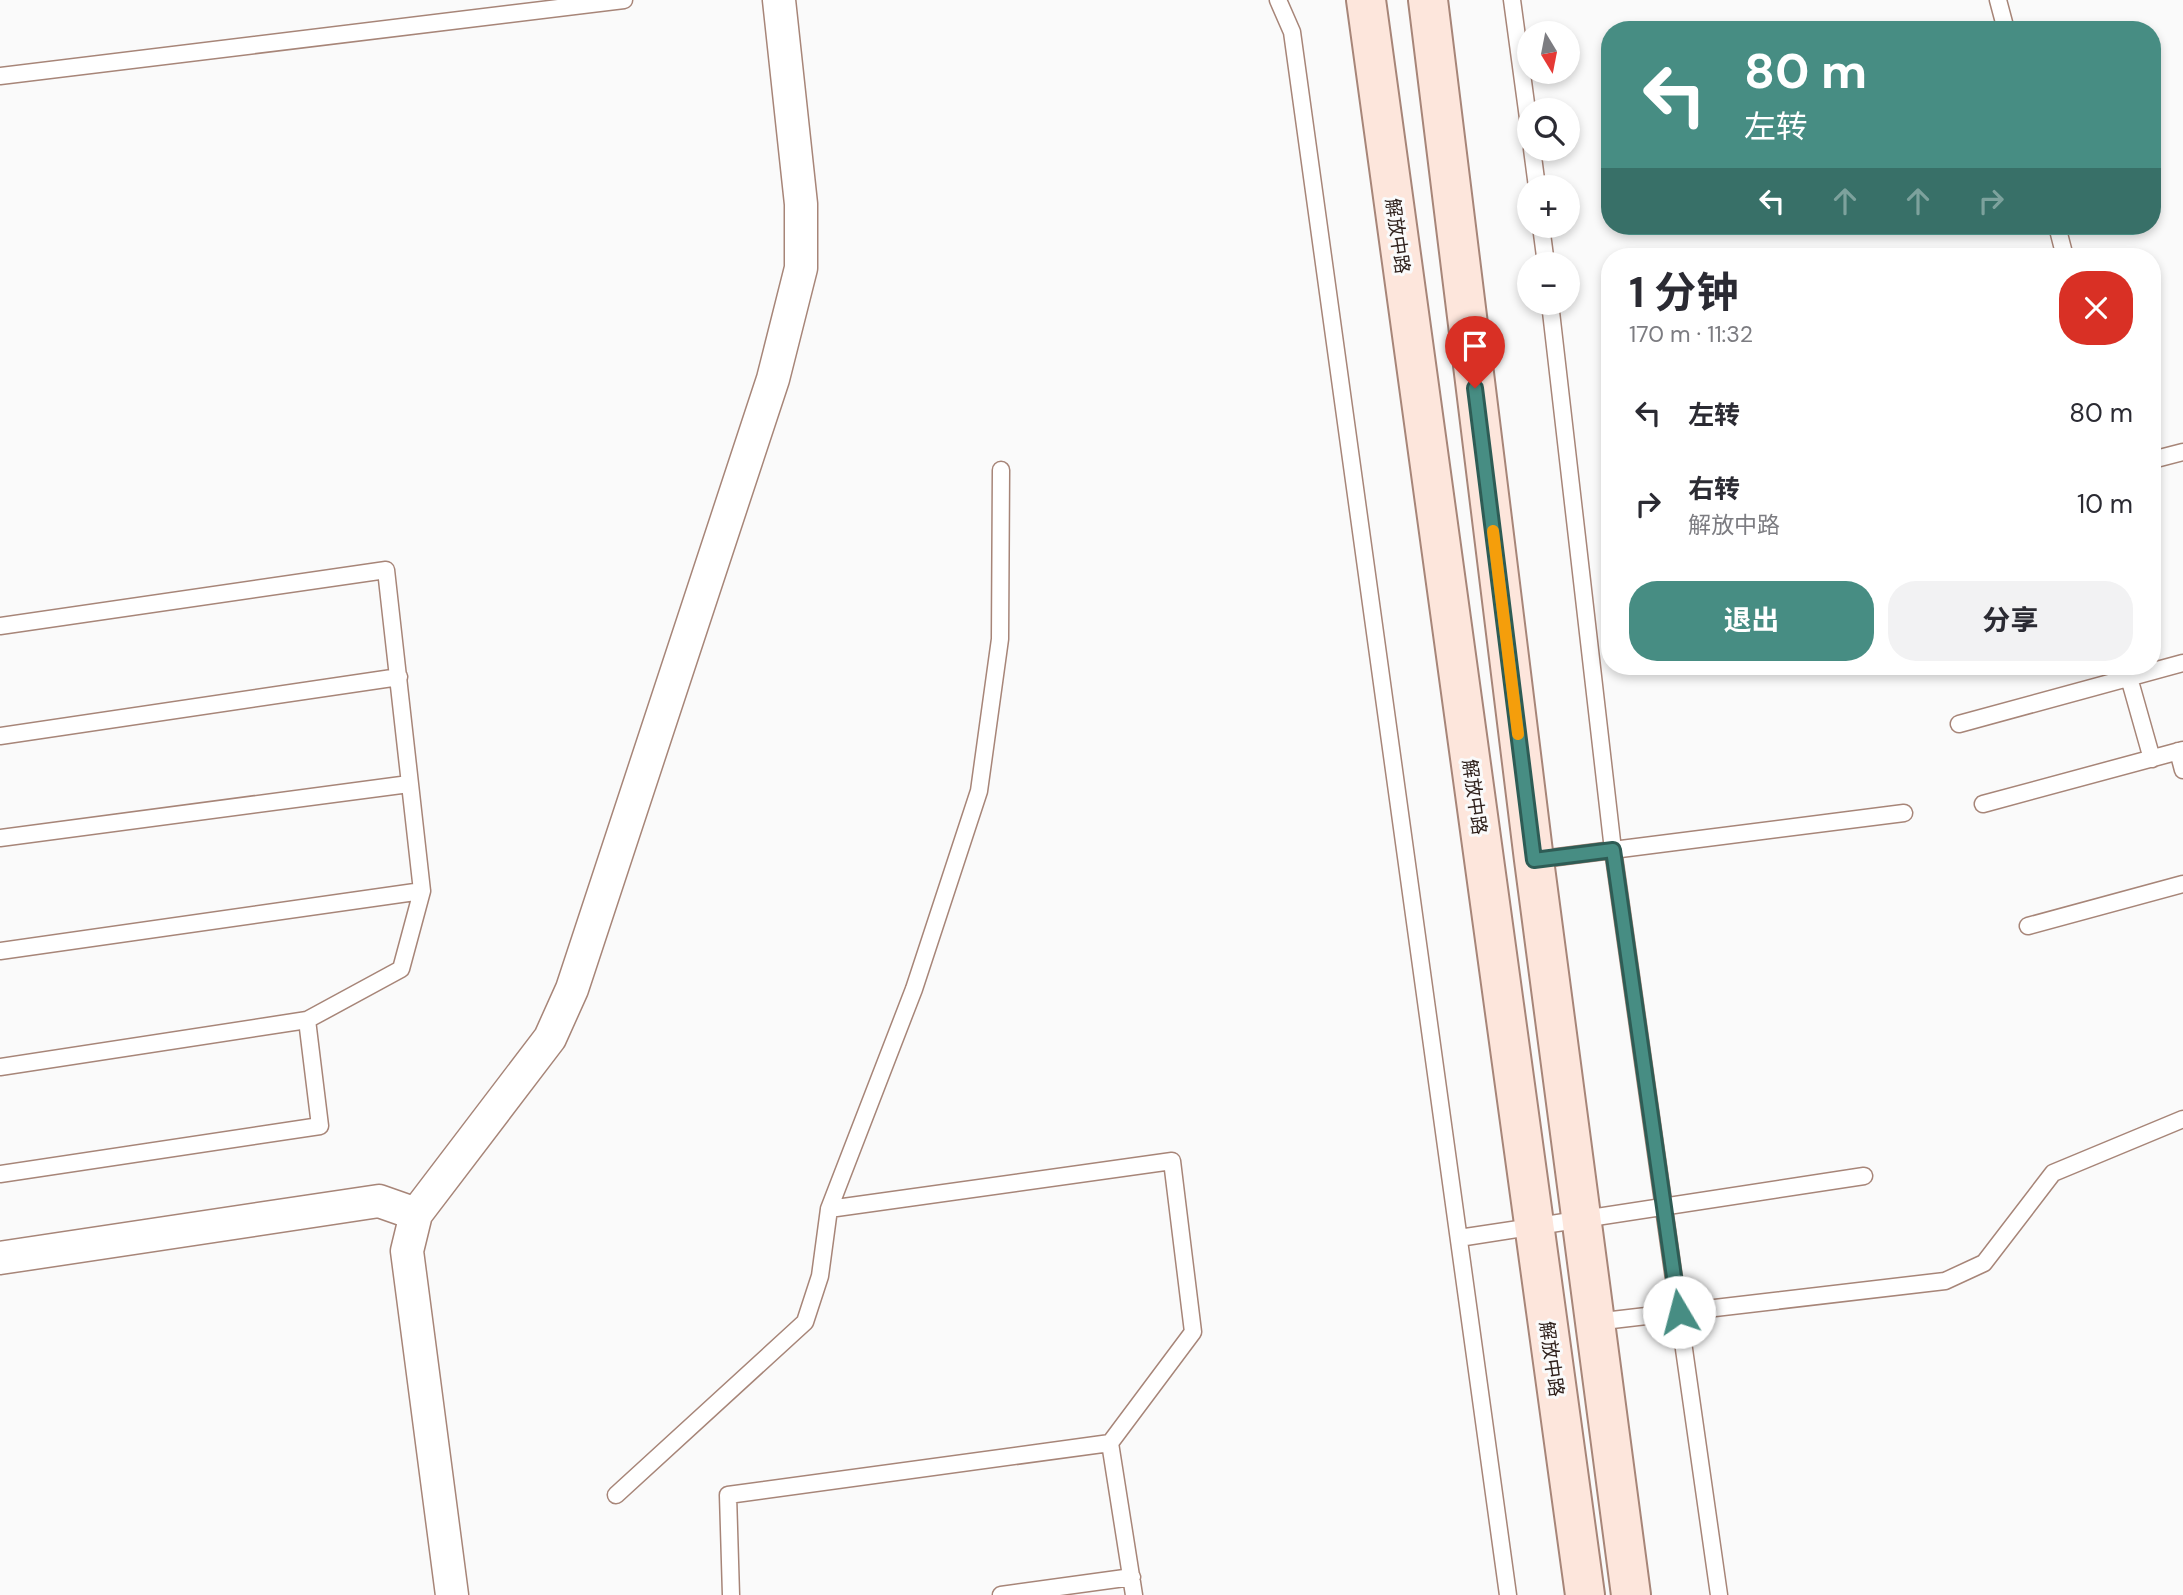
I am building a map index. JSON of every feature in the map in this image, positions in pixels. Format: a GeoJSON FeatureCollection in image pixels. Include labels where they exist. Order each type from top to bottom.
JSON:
{"type":"FeatureCollection","features":[{"type":"Feature","properties":{"kind":"street"},"geometry":{"type":"LineString","coordinates":[[452,1595],[407,1251],[416,1213],[550,1038],[572,989],[772,379],[801,268],[801,204],[779,0]]}},
{"type":"Feature","properties":{"kind":"street","name":"解放中路"},"geometry":{"type":"LineString","coordinates":[[1366,0],[1585,1595]]}},
{"type":"Feature","properties":{"kind":"street"},"geometry":{"type":"LineString","coordinates":[[1428,0],[1534,860],[1631,1595]]}},
{"type":"Feature","properties":{"kind":"street"},"geometry":{"type":"LineString","coordinates":[[0,1258],[379,1201],[416,1213]]}},
{"type":"Feature","properties":{"kind":"lane"},"geometry":{"type":"LineString","coordinates":[[0,76],[624,0]]}},
{"type":"Feature","properties":{"kind":"lane"},"geometry":{"type":"LineString","coordinates":[[1278,0],[1292,32],[1508,1595]]}},
{"type":"Feature","properties":{"kind":"lane"},"geometry":{"type":"LineString","coordinates":[[1512,0],[1525,98]]}},
{"type":"Feature","properties":{"kind":"lane"},"geometry":{"type":"LineString","coordinates":[[1998,0],[2004,21]]}},
{"type":"Feature","properties":{"kind":"lane"},"geometry":{"type":"LineString","coordinates":[[1551,315],[1613,850],[1719,1595]]}},
{"type":"Feature","properties":{"kind":"lane"},"geometry":{"type":"LineString","coordinates":[[2161,458],[2183,452]]}},
{"type":"Feature","properties":{"kind":"lane"},"geometry":{"type":"LineString","coordinates":[[616,1495],[805,1322],[820,1276],[829,1209],[914,989],[979,790],[1000,639],[1002,470]]}},
{"type":"Feature","properties":{"kind":"lane"},"geometry":{"type":"LineString","coordinates":[[0,626],[386,569],[422,891],[401,969],[307,1020],[0,1067]]}},
{"type":"Feature","properties":{"kind":"lane"},"geometry":{"type":"LineString","coordinates":[[2161,667],[2183,663]]}},
{"type":"Feature","properties":{"kind":"lane"},"geometry":{"type":"LineString","coordinates":[[1959,724],[2117,675]]}},
{"type":"Feature","properties":{"kind":"lane"},"geometry":{"type":"LineString","coordinates":[[2128,675],[2152,759]]}},
{"type":"Feature","properties":{"kind":"lane"},"geometry":{"type":"LineString","coordinates":[[0,736],[399,677]]}},
{"type":"Feature","properties":{"kind":"lane"},"geometry":{"type":"LineString","coordinates":[[1983,804],[2180,751],[2183,771]]}},
{"type":"Feature","properties":{"kind":"lane"},"geometry":{"type":"LineString","coordinates":[[0,838],[409,784]]}},
{"type":"Feature","properties":{"kind":"lane"},"geometry":{"type":"LineString","coordinates":[[1534,860],[1904,813]]}},
{"type":"Feature","properties":{"kind":"lane"},"geometry":{"type":"LineString","coordinates":[[2028,926],[2183,884]]}},
{"type":"Feature","properties":{"kind":"lane"},"geometry":{"type":"LineString","coordinates":[[0,951],[422,891]]}},
{"type":"Feature","properties":{"kind":"lane"},"geometry":{"type":"LineString","coordinates":[[0,1174],[320,1126],[307,1020]]}},
{"type":"Feature","properties":{"kind":"lane"},"geometry":{"type":"LineString","coordinates":[[1595,1322],[1945,1281],[1984,1263],[2053,1173],[2183,1119]]}},
{"type":"Feature","properties":{"kind":"lane"},"geometry":{"type":"LineString","coordinates":[[732,1595],[728,1494],[1110,1443],[1194,1332],[1172,1161],[829,1209]]}},
{"type":"Feature","properties":{"kind":"lane"},"geometry":{"type":"LineString","coordinates":[[1459,1238],[1864,1176]]}},
{"type":"Feature","properties":{"kind":"lane"},"geometry":{"type":"LineString","coordinates":[[1110,1443],[1134,1595]]}},
{"type":"Feature","properties":{"kind":"lane"},"geometry":{"type":"LineString","coordinates":[[1001,1595],[1132,1577]]}},
{"type":"Feature","properties":{"kind":"slow traffic"},"geometry":{"type":"LineString","coordinates":[[1493,531],[1518,734]]}},
{"type":"Feature","properties":{"kind":"route"},"geometry":{"type":"LineString","coordinates":[[1475,388],[1534,860],[1613,850],[1679,1312]]}}]}
